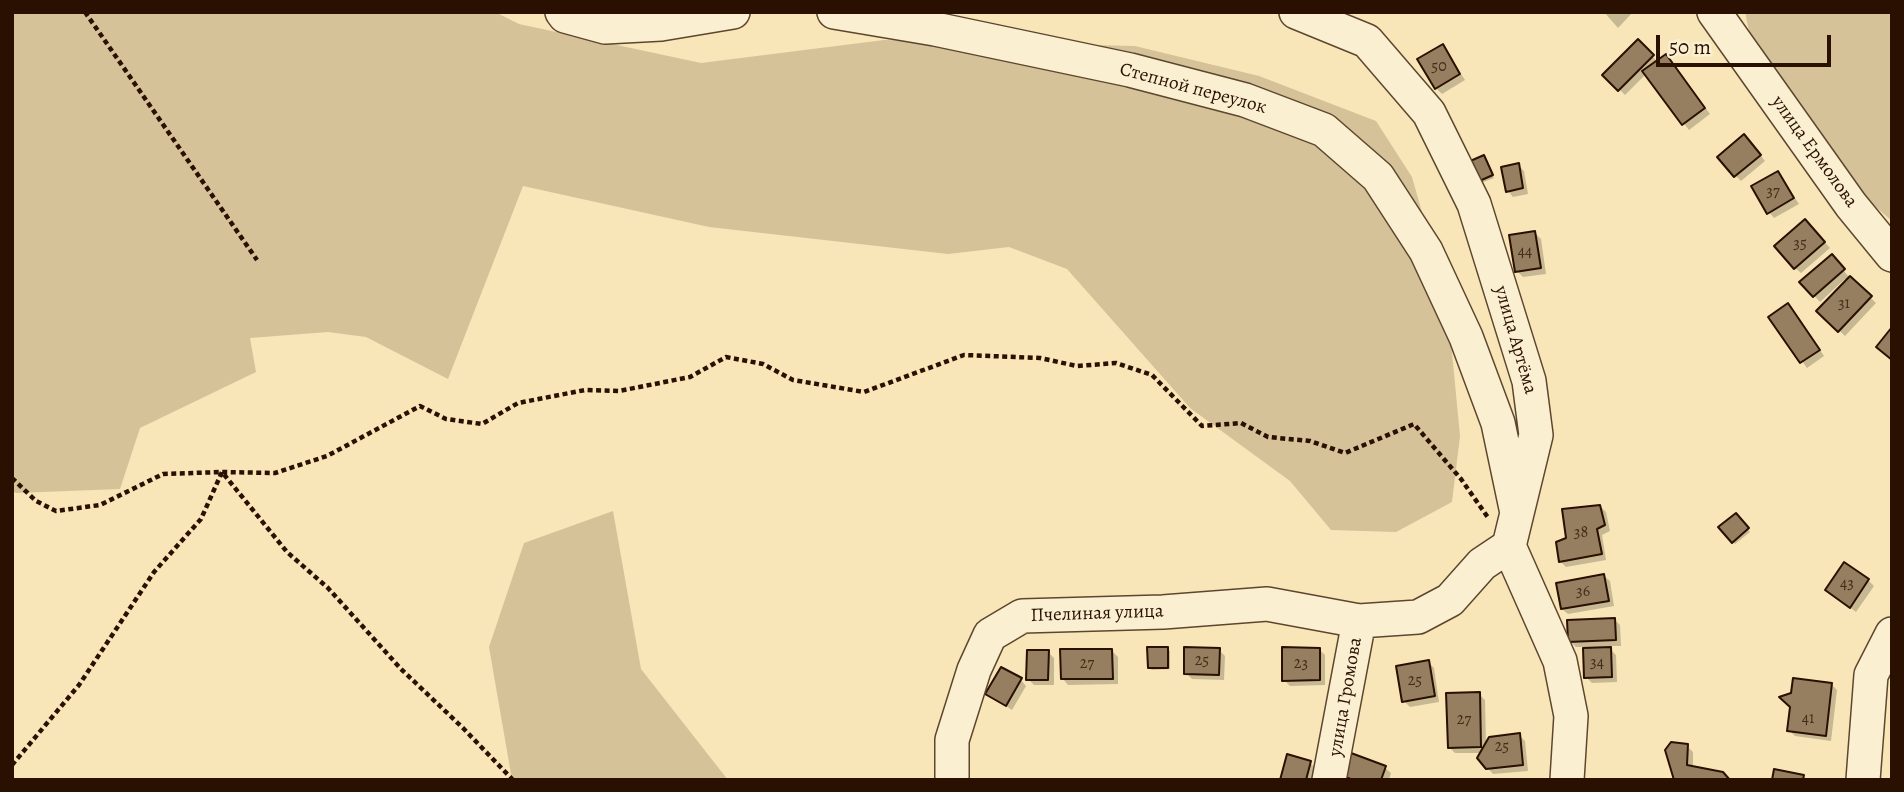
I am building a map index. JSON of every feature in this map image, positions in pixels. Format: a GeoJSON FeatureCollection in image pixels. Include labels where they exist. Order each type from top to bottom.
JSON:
{"type":"FeatureCollection","features":[{"type":"Feature","properties":{"kind":"street"},"geometry":{"type":"LineString","coordinates":[[562,12],[565,16],[605,27],[661,24],[733,12]]}},
{"type":"Feature","properties":{"kind":"street","name":"Степной переулок"},"geometry":{"type":"LineString","coordinates":[[834,12],[935,29],[1130,70],[1245,100],[1324,130],[1378,177],[1426,251],[1466,337],[1498,424],[1512,534]]}},
{"type":"Feature","properties":{"kind":"street","name":"улица Артёма"},"geometry":{"type":"LineString","coordinates":[[1296,12],[1367,41],[1429,113],[1474,204],[1530,380],[1536,435],[1512,534]]}},
{"type":"Feature","properties":{"kind":"street","name":"улица Ермолова"},"geometry":{"type":"LineString","coordinates":[[1714,12],[1852,205],[1892,255]]}},
{"type":"Feature","properties":{"kind":"street"},"geometry":{"type":"LineString","coordinates":[[1512,534],[1560,661],[1571,716],[1567,780]]}},
{"type":"Feature","properties":{"kind":"street","name":"улица Громова"},"geometry":{"type":"LineString","coordinates":[[1329,780],[1359,621],[1419,617],[1450,600],[1512,534]]}},
{"type":"Feature","properties":{"kind":"street","name":"Пчелиная улица"},"geometry":{"type":"LineString","coordinates":[[951,780],[952,740],[974,670],[990,635],[1023,616],[1163,612],[1267,604],[1359,621]]}},
{"type":"Feature","properties":{"kind":"street"},"geometry":{"type":"LineString","coordinates":[[1892,634],[1871,675],[1864,780],[1892,771]]}},
{"type":"Feature","properties":{"kind":"path"},"geometry":{"type":"LineString","coordinates":[[85,12],[257,260]]}},
{"type":"Feature","properties":{"kind":"path"},"geometry":{"type":"LineString","coordinates":[[12,478],[36,501],[55,511],[100,505],[163,474],[275,473],[327,456],[420,406],[446,419],[482,424],[518,403],[585,390],[619,391],[690,377],[726,357],[763,364],[793,380],[864,392],[964,355],[1040,358],[1077,366],[1116,363],[1152,375],[1202,426],[1241,423],[1268,437],[1310,441],[1346,453],[1414,424],[1461,479],[1485,515],[1512,534]]}},
{"type":"Feature","properties":{"kind":"path"},"geometry":{"type":"LineString","coordinates":[[12,765],[79,685],[154,572],[201,519],[222,472]]}},
{"type":"Feature","properties":{"kind":"path"},"geometry":{"type":"LineString","coordinates":[[222,472],[287,552],[328,588],[401,669],[513,780]]}},
{"type":"Feature","properties":{"kind":"shaded area"},"geometry":{"type":"Polygon","coordinates":[[[12,12],[495,12],[519,24],[701,63],[884,40],[1135,46],[1259,76],[1376,121],[1412,177],[1447,300],[1460,436],[1452,502],[1396,532],[1331,530],[1290,481],[1190,408],[1067,269],[1009,247],[948,254],[709,227],[523,186],[448,379],[366,337],[328,332],[250,338],[256,372],[140,428],[120,489],[16,493],[12,491],[12,12]]]}},
{"type":"Feature","properties":{"kind":"shaded area"},"geometry":{"type":"Polygon","coordinates":[[[1745,12],[1892,12],[1892,221],[1807,148],[1756,64],[1745,12]]]}},
{"type":"Feature","properties":{"kind":"shaded area"},"geometry":{"type":"Polygon","coordinates":[[[613,511],[641,669],[728,780],[512,780],[489,647],[524,543],[613,511]]]}},
{"type":"Feature","properties":{"kind":"building"},"geometry":{"type":"Polygon","coordinates":[[[1638,39],[1654,55],[1618,91],[1602,75],[1638,39]]]}},
{"type":"Feature","properties":{"kind":"building"},"geometry":{"type":"Polygon","coordinates":[[[1443,44],[1460,74],[1435,89],[1417,59],[1443,44]]]}},
{"type":"Feature","properties":{"kind":"building"},"geometry":{"type":"Polygon","coordinates":[[[1666,54],[1705,108],[1682,125],[1642,71],[1666,54]]]}},
{"type":"Feature","properties":{"kind":"building"},"geometry":{"type":"Polygon","coordinates":[[[1744,134],[1761,155],[1734,177],[1717,157],[1744,134]]]}},
{"type":"Feature","properties":{"kind":"building"},"geometry":{"type":"Polygon","coordinates":[[[1484,155],[1493,175],[1477,182],[1468,162],[1484,155]]]}},
{"type":"Feature","properties":{"kind":"building"},"geometry":{"type":"Polygon","coordinates":[[[1519,163],[1523,188],[1506,192],[1501,167],[1519,163]]]}},
{"type":"Feature","properties":{"kind":"building"},"geometry":{"type":"Polygon","coordinates":[[[1778,171],[1794,198],[1767,214],[1751,186],[1778,171]]]}},
{"type":"Feature","properties":{"kind":"building"},"geometry":{"type":"Polygon","coordinates":[[[1805,219],[1825,242],[1794,269],[1774,246],[1805,219]]]}},
{"type":"Feature","properties":{"kind":"building"},"geometry":{"type":"Polygon","coordinates":[[[1535,231],[1541,268],[1515,272],[1509,235],[1535,231]]]}},
{"type":"Feature","properties":{"kind":"building"},"geometry":{"type":"Polygon","coordinates":[[[1832,254],[1845,269],[1813,297],[1799,282],[1832,254]]]}},
{"type":"Feature","properties":{"kind":"building"},"geometry":{"type":"Polygon","coordinates":[[[1850,276],[1872,296],[1838,332],[1816,311],[1850,276]]]}},
{"type":"Feature","properties":{"kind":"building"},"geometry":{"type":"Polygon","coordinates":[[[1788,303],[1820,350],[1800,363],[1768,317],[1788,303]]]}},
{"type":"Feature","properties":{"kind":"building"},"geometry":{"type":"Polygon","coordinates":[[[1892,327],[1892,360],[1876,347],[1892,327]]]}},
{"type":"Feature","properties":{"kind":"building"},"geometry":{"type":"Polygon","coordinates":[[[1600,505],[1605,525],[1597,529],[1602,554],[1559,562],[1556,542],[1566,538],[1562,509],[1600,505]]]}},
{"type":"Feature","properties":{"kind":"building"},"geometry":{"type":"Polygon","coordinates":[[[1736,513],[1749,528],[1732,543],[1718,527],[1736,513]]]}},
{"type":"Feature","properties":{"kind":"building"},"geometry":{"type":"Polygon","coordinates":[[[1844,562],[1869,579],[1850,608],[1825,590],[1844,562]]]}},
{"type":"Feature","properties":{"kind":"building"},"geometry":{"type":"Polygon","coordinates":[[[1604,574],[1609,601],[1561,609],[1556,583],[1604,574]]]}},
{"type":"Feature","properties":{"kind":"building"},"geometry":{"type":"Polygon","coordinates":[[[1615,618],[1616,640],[1568,642],[1567,620],[1615,618]]]}},
{"type":"Feature","properties":{"kind":"building"},"geometry":{"type":"Polygon","coordinates":[[[1147,647],[1168,647],[1168,668],[1148,668],[1147,647]]]}},
{"type":"Feature","properties":{"kind":"building"},"geometry":{"type":"Polygon","coordinates":[[[1184,647],[1220,648],[1219,675],[1184,674],[1184,647]]]}},
{"type":"Feature","properties":{"kind":"building"},"geometry":{"type":"Polygon","coordinates":[[[1282,647],[1320,648],[1320,680],[1282,681],[1282,647]]]}},
{"type":"Feature","properties":{"kind":"building"},"geometry":{"type":"Polygon","coordinates":[[[1611,647],[1612,677],[1584,678],[1583,648],[1611,647]]]}},
{"type":"Feature","properties":{"kind":"building"},"geometry":{"type":"Polygon","coordinates":[[[1060,649],[1112,649],[1113,679],[1061,679],[1060,649]]]}},
{"type":"Feature","properties":{"kind":"building"},"geometry":{"type":"Polygon","coordinates":[[[1027,650],[1049,650],[1048,680],[1026,680],[1027,650]]]}},
{"type":"Feature","properties":{"kind":"building"},"geometry":{"type":"Polygon","coordinates":[[[1429,660],[1435,696],[1402,702],[1396,666],[1429,660]]]}},
{"type":"Feature","properties":{"kind":"building"},"geometry":{"type":"Polygon","coordinates":[[[1001,667],[1022,678],[1006,706],[985,694],[1001,667]]]}},
{"type":"Feature","properties":{"kind":"building"},"geometry":{"type":"Polygon","coordinates":[[[1793,678],[1832,683],[1826,736],[1787,731],[1790,707],[1779,697],[1791,693],[1793,678]]]}},
{"type":"Feature","properties":{"kind":"building"},"geometry":{"type":"Polygon","coordinates":[[[1480,692],[1481,747],[1448,748],[1446,693],[1480,692]]]}},
{"type":"Feature","properties":{"kind":"building"},"geometry":{"type":"Polygon","coordinates":[[[1520,733],[1523,765],[1486,769],[1477,758],[1489,737],[1520,733]]]}},
{"type":"Feature","properties":{"kind":"building"},"geometry":{"type":"Polygon","coordinates":[[[1671,742],[1688,744],[1687,765],[1723,772],[1730,780],[1674,780],[1665,750],[1671,742]]]}},
{"type":"Feature","properties":{"kind":"building"},"geometry":{"type":"Polygon","coordinates":[[[1351,753],[1386,766],[1381,780],[1353,780],[1343,776],[1351,753]]]}},
{"type":"Feature","properties":{"kind":"building"},"geometry":{"type":"Polygon","coordinates":[[[1287,754],[1311,761],[1306,780],[1280,780],[1287,754]]]}},
{"type":"Feature","properties":{"kind":"building"},"geometry":{"type":"Polygon","coordinates":[[[1774,769],[1804,775],[1803,780],[1772,780],[1774,769]]]}}]}
